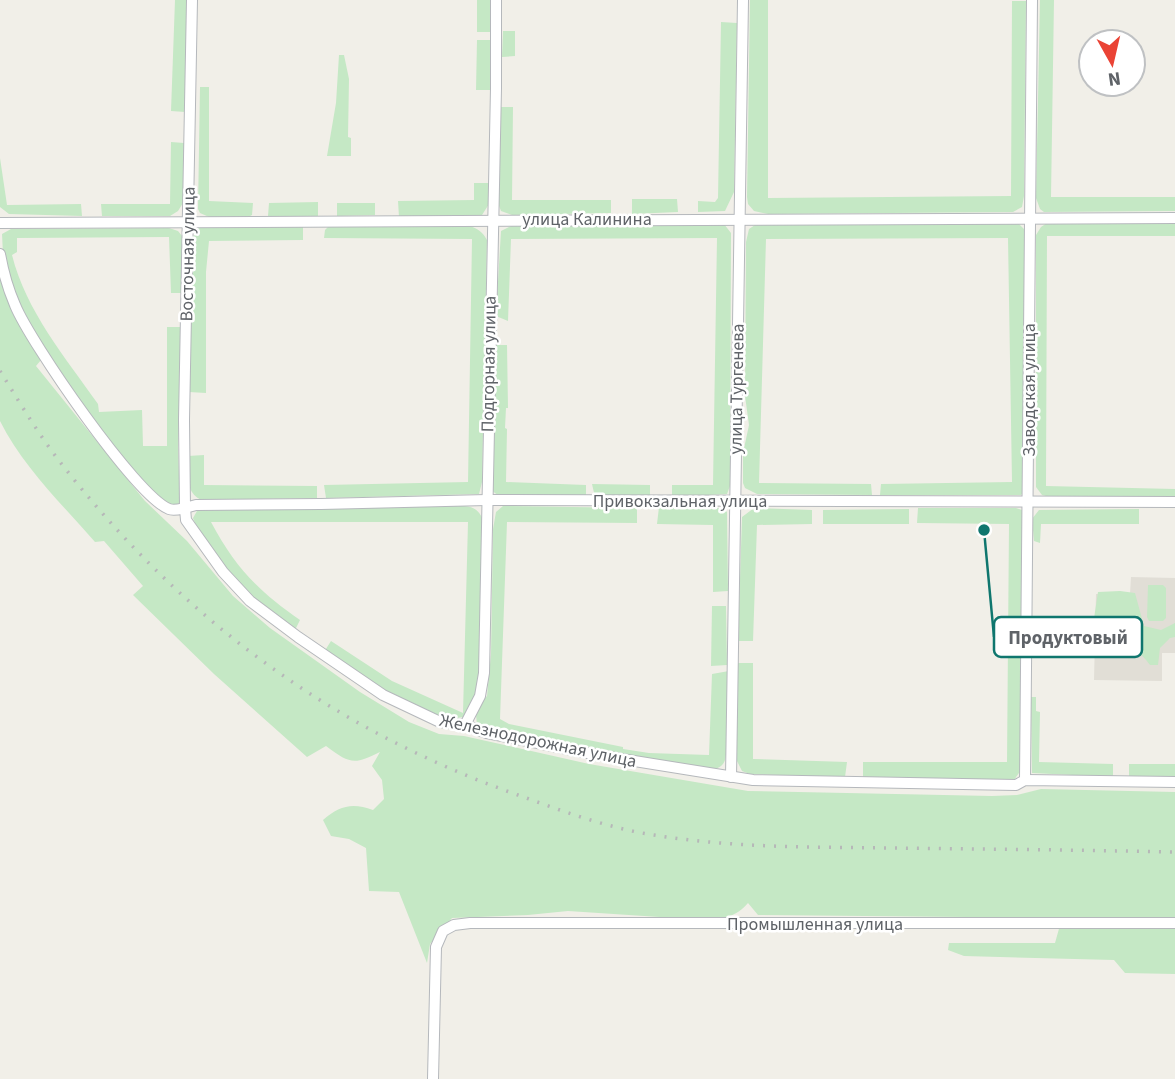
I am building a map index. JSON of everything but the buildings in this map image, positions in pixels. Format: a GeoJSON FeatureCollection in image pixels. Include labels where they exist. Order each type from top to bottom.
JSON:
{"type":"FeatureCollection","features":[{"type":"Feature","properties":{"kind":"street","name":"Восточная улица"},"geometry":{"type":"LineString","coordinates":[[185,508],[184,420],[192,0]]}},
{"type":"Feature","properties":{"kind":"street","name":"Подгорная улица"},"geometry":{"type":"LineString","coordinates":[[465,725],[480,696],[484,673],[496,0]]}},
{"type":"Feature","properties":{"kind":"street","name":"улица Тургенева"},"geometry":{"type":"LineString","coordinates":[[731,777],[743,0]]}},
{"type":"Feature","properties":{"kind":"street","name":"Заводская улица"},"geometry":{"type":"LineString","coordinates":[[1025,780],[1032,0]]}},
{"type":"Feature","properties":{"kind":"street","name":"улица Калинина"},"geometry":{"type":"LineString","coordinates":[[0,223],[1175,218]]}},
{"type":"Feature","properties":{"kind":"street"},"geometry":{"type":"LineString","coordinates":[[0,254],[15,307],[44,356],[98,432],[149,496],[171,510],[185,508]]}},
{"type":"Feature","properties":{"kind":"street","name":"Привокзальная улица"},"geometry":{"type":"LineString","coordinates":[[185,508],[196,505],[486,500],[1175,502]]}},
{"type":"Feature","properties":{"kind":"street","name":"Железнодорожная улица"},"geometry":{"type":"LineString","coordinates":[[185,508],[186,520],[223,572],[250,601],[298,638],[383,695],[440,722],[465,725],[524,741],[753,780],[1016,785],[1025,780],[1175,782]]}},
{"type":"Feature","properties":{"kind":"street","name":"Промышленная улица"},"geometry":{"type":"LineString","coordinates":[[433,1079],[436,947],[443,931],[454,925],[1175,923]]}},
{"type":"Feature","properties":{"kind":"shaded area"},"geometry":{"type":"Polygon","coordinates":[[[1131,577],[1175,578],[1175,653],[1162,653],[1162,681],[1094,680],[1096,594],[1130,594],[1131,577]]]}},
{"type":"Feature","properties":{"kind":"green space"},"geometry":{"type":"Polygon","coordinates":[[[175,0],[187,0],[185,112],[171,111],[175,0]]]}},
{"type":"Feature","properties":{"kind":"green space"},"geometry":{"type":"Polygon","coordinates":[[[477,0],[491,0],[491,32],[477,32],[477,0]]]}},
{"type":"Feature","properties":{"kind":"green space"},"geometry":{"type":"Polygon","coordinates":[[[750,0],[768,0],[768,198],[1011,196],[1012,1],[1026,1],[1022,207],[1013,212],[768,214],[754,211],[748,204],[747,197],[750,0]]]}},
{"type":"Feature","properties":{"kind":"green space"},"geometry":{"type":"Polygon","coordinates":[[[1040,0],[1054,0],[1051,197],[1175,197],[1175,211],[1044,212],[1040,209],[1036,198],[1040,0]]]}},
{"type":"Feature","properties":{"kind":"green space"},"geometry":{"type":"Polygon","coordinates":[[[721,22],[737,23],[734,192],[725,211],[698,212],[698,201],[715,202],[718,198],[721,22]]]}},
{"type":"Feature","properties":{"kind":"green space"},"geometry":{"type":"Polygon","coordinates":[[[503,31],[515,31],[515,56],[502,57],[503,31]]]}},
{"type":"Feature","properties":{"kind":"green space"},"geometry":{"type":"Polygon","coordinates":[[[477,40],[492,40],[492,90],[476,90],[477,40]]]}},
{"type":"Feature","properties":{"kind":"green space"},"geometry":{"type":"Polygon","coordinates":[[[339,55],[344,55],[349,79],[348,137],[351,138],[351,156],[327,156],[336,103],[339,55]]]}},
{"type":"Feature","properties":{"kind":"green space"},"geometry":{"type":"Polygon","coordinates":[[[200,87],[209,87],[209,201],[253,203],[252,215],[248,217],[209,217],[198,209],[200,87]]]}},
{"type":"Feature","properties":{"kind":"green space"},"geometry":{"type":"Polygon","coordinates":[[[500,107],[513,107],[512,200],[611,200],[611,213],[512,215],[501,211],[498,203],[500,107]]]}},
{"type":"Feature","properties":{"kind":"green space"},"geometry":{"type":"Polygon","coordinates":[[[171,142],[184,143],[183,203],[178,211],[170,216],[102,216],[101,204],[170,204],[171,142]]]}},
{"type":"Feature","properties":{"kind":"green space"},"geometry":{"type":"Polygon","coordinates":[[[0,158],[7,205],[81,204],[82,216],[9,214],[0,207],[0,158]]]}},
{"type":"Feature","properties":{"kind":"green space"},"geometry":{"type":"Polygon","coordinates":[[[474,183],[489,183],[489,204],[482,215],[399,217],[398,201],[474,200],[474,183]]]}},
{"type":"Feature","properties":{"kind":"green space"},"geometry":{"type":"Polygon","coordinates":[[[632,199],[677,199],[678,212],[632,214],[632,199]]]}},
{"type":"Feature","properties":{"kind":"green space"},"geometry":{"type":"Polygon","coordinates":[[[318,202],[318,216],[268,216],[269,203],[318,202]]]}},
{"type":"Feature","properties":{"kind":"green space"},"geometry":{"type":"Polygon","coordinates":[[[337,203],[375,203],[375,215],[337,216],[337,203]]]}},
{"type":"Feature","properties":{"kind":"green space"},"geometry":{"type":"Polygon","coordinates":[[[1017,222],[1024,229],[1025,238],[1021,495],[880,495],[881,484],[1012,482],[1008,238],[766,239],[759,483],[871,484],[872,495],[757,494],[745,488],[743,453],[749,425],[745,396],[746,242],[749,229],[758,223],[1017,222]]]}},
{"type":"Feature","properties":{"kind":"green space"},"geometry":{"type":"Polygon","coordinates":[[[1047,223],[1175,223],[1175,236],[1047,236],[1046,486],[1175,489],[1175,496],[1046,496],[1036,487],[1036,235],[1047,223]]]}},
{"type":"Feature","properties":{"kind":"green space"},"geometry":{"type":"Polygon","coordinates":[[[449,224],[475,228],[487,240],[482,482],[479,494],[326,498],[324,485],[468,482],[472,239],[324,238],[325,230],[329,226],[449,224]]]}},
{"type":"Feature","properties":{"kind":"green space"},"geometry":{"type":"Polygon","coordinates":[[[724,224],[731,233],[730,486],[727,494],[672,497],[672,485],[713,485],[717,238],[511,239],[508,321],[496,316],[501,231],[511,226],[724,224]]]}},
{"type":"Feature","properties":{"kind":"green space"},"geometry":{"type":"Polygon","coordinates":[[[202,226],[303,227],[303,240],[209,241],[206,272],[206,393],[189,392],[194,231],[202,226]]]}},
{"type":"Feature","properties":{"kind":"green space"},"geometry":{"type":"Polygon","coordinates":[[[169,228],[178,231],[182,236],[182,293],[171,293],[169,237],[17,238],[17,252],[12,255],[18,276],[37,314],[98,404],[99,412],[142,410],[143,446],[167,446],[167,327],[182,327],[178,447],[180,503],[171,506],[146,487],[69,387],[20,308],[3,254],[2,234],[11,229],[169,228]]]}},
{"type":"Feature","properties":{"kind":"green space"},"geometry":{"type":"Polygon","coordinates":[[[0,272],[41,360],[36,366],[145,501],[187,541],[233,596],[270,628],[360,692],[409,722],[439,734],[464,736],[589,764],[748,791],[992,796],[1017,795],[1041,789],[1175,792],[1175,974],[1125,973],[1114,960],[964,956],[948,950],[949,943],[1055,943],[1062,918],[758,915],[748,903],[729,916],[705,920],[568,911],[452,918],[430,944],[427,963],[399,892],[369,891],[366,848],[349,839],[331,836],[323,820],[346,807],[359,806],[373,810],[384,799],[382,780],[372,766],[380,752],[352,761],[326,746],[307,757],[214,674],[133,595],[143,586],[104,541],[95,542],[44,484],[9,438],[0,421],[0,272]]]}},
{"type":"Feature","properties":{"kind":"green space"},"geometry":{"type":"Polygon","coordinates":[[[495,345],[507,345],[506,482],[586,485],[586,497],[499,496],[491,490],[495,345]]]}},
{"type":"Feature","properties":{"kind":"green space"},"geometry":{"type":"Polygon","coordinates":[[[204,455],[204,485],[317,486],[317,498],[201,500],[189,487],[188,456],[204,455]]]}},
{"type":"Feature","properties":{"kind":"green space"},"geometry":{"type":"Polygon","coordinates":[[[592,484],[650,485],[650,497],[595,497],[592,484]]]}},
{"type":"Feature","properties":{"kind":"green space"},"geometry":{"type":"Polygon","coordinates":[[[464,506],[477,511],[484,522],[479,688],[463,717],[446,720],[385,692],[324,652],[331,641],[392,681],[463,713],[468,522],[211,522],[229,552],[249,577],[300,620],[294,632],[243,589],[199,533],[193,518],[202,508],[464,506]]]}},
{"type":"Feature","properties":{"kind":"green space"},"geometry":{"type":"Polygon","coordinates":[[[503,506],[637,508],[637,523],[507,522],[500,719],[509,724],[623,749],[649,753],[709,755],[712,674],[729,671],[726,755],[721,766],[710,771],[477,725],[476,715],[480,703],[487,696],[491,654],[493,529],[496,512],[503,506]]]}},
{"type":"Feature","properties":{"kind":"green space"},"geometry":{"type":"Polygon","coordinates":[[[659,507],[721,508],[727,512],[728,591],[713,592],[713,525],[657,524],[659,507]]]}},
{"type":"Feature","properties":{"kind":"green space"},"geometry":{"type":"Polygon","coordinates":[[[754,508],[812,510],[812,524],[757,525],[753,641],[738,641],[742,517],[754,508]]]}},
{"type":"Feature","properties":{"kind":"green space"},"geometry":{"type":"Polygon","coordinates":[[[918,508],[1022,510],[1021,770],[1014,780],[863,777],[863,762],[1007,762],[1009,524],[917,523],[918,508]]]}},
{"type":"Feature","properties":{"kind":"green space"},"geometry":{"type":"Polygon","coordinates":[[[909,509],[909,524],[823,524],[823,510],[909,509]]]}},
{"type":"Feature","properties":{"kind":"green space"},"geometry":{"type":"Polygon","coordinates":[[[1139,509],[1139,524],[1041,524],[1040,543],[1034,541],[1032,519],[1039,510],[1139,509]]]}},
{"type":"Feature","properties":{"kind":"green space"},"geometry":{"type":"Polygon","coordinates":[[[1148,585],[1163,585],[1166,588],[1166,618],[1163,621],[1149,621],[1147,617],[1148,585]]]}},
{"type":"Feature","properties":{"kind":"green space"},"geometry":{"type":"Polygon","coordinates":[[[1098,592],[1135,593],[1144,626],[1161,630],[1175,623],[1175,637],[1170,638],[1160,648],[1158,665],[1150,665],[1133,650],[1109,647],[1101,641],[1103,636],[1093,625],[1098,592]]]}},
{"type":"Feature","properties":{"kind":"green space"},"geometry":{"type":"Polygon","coordinates":[[[712,606],[726,606],[727,665],[711,666],[712,606]]]}},
{"type":"Feature","properties":{"kind":"green space"},"geometry":{"type":"Polygon","coordinates":[[[737,663],[753,663],[753,759],[847,762],[845,777],[750,774],[742,771],[736,759],[737,663]]]}},
{"type":"Feature","properties":{"kind":"green space"},"geometry":{"type":"Polygon","coordinates":[[[1031,697],[1036,697],[1036,711],[1040,712],[1039,762],[1113,764],[1113,777],[1032,773],[1031,697]]]}},
{"type":"Feature","properties":{"kind":"green space"},"geometry":{"type":"Polygon","coordinates":[[[1129,764],[1175,764],[1175,777],[1129,776],[1129,764]]]}},
{"type":"Feature","properties":{"kind":"railway"},"geometry":{"type":"LineString","coordinates":[[0,371],[55,456],[110,522],[160,574],[212,621],[267,664],[325,703],[386,738],[450,769],[585,818],[637,832],[684,839],[802,847],[1175,852]]}},
{"type":"Feature","properties":{"kind":"place","name":"Продуктовый"},"geometry":{"type":"Point","coordinates":[984,530]}}]}
